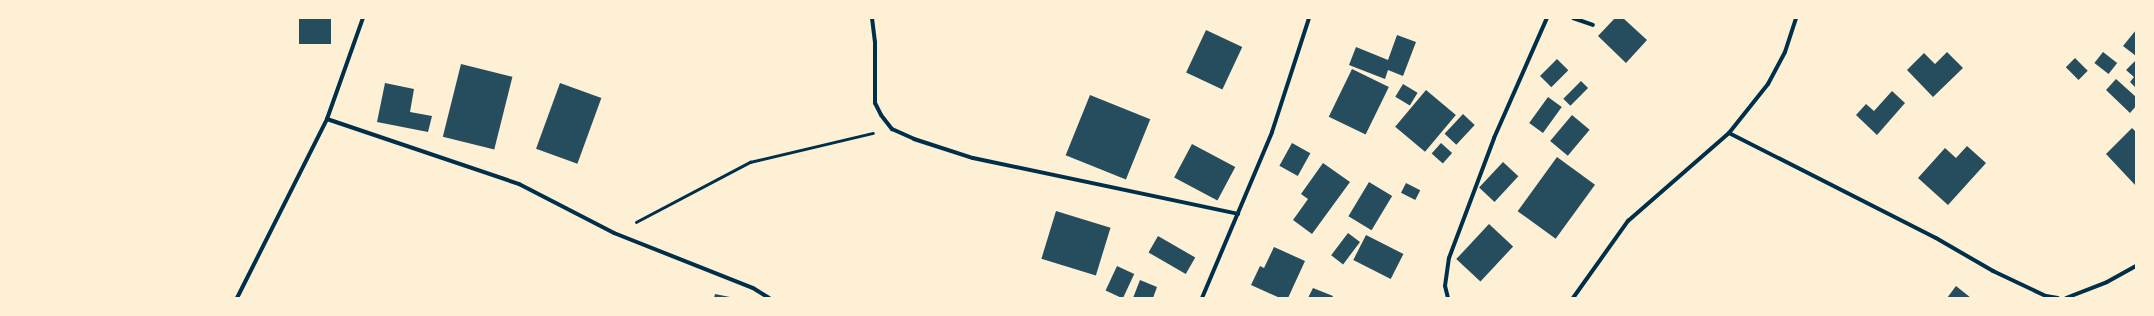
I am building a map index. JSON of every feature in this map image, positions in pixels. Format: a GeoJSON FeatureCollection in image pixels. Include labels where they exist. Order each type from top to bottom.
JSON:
{"type":"FeatureCollection","features":[{"type":"Feature","properties":{"kind":"street"},"geometry":{"type":"LineString","coordinates":[[237,298],[327,119],[363,18]]}},
{"type":"Feature","properties":{"kind":"street"},"geometry":{"type":"LineString","coordinates":[[872,18],[875,42],[875,103],[881,115],[892,128],[914,139],[973,158],[1238,214]]}},
{"type":"Feature","properties":{"kind":"street"},"geometry":{"type":"LineString","coordinates":[[1202,298],[1272,132],[1308,18]]}},
{"type":"Feature","properties":{"kind":"street"},"geometry":{"type":"LineString","coordinates":[[1448,298],[1445,286],[1449,258],[1494,138],[1547,18]]}},
{"type":"Feature","properties":{"kind":"street"},"geometry":{"type":"LineString","coordinates":[[1573,18],[1593,25]]}},
{"type":"Feature","properties":{"kind":"street"},"geometry":{"type":"LineString","coordinates":[[1573,298],[1628,221],[1729,133],[1768,84],[1785,52],[1796,18]]}},
{"type":"Feature","properties":{"kind":"street"},"geometry":{"type":"LineString","coordinates":[[327,119],[512,181],[614,233],[753,288],[769,298]]}},
{"type":"Feature","properties":{"kind":"street"},"geometry":{"type":"LineString","coordinates":[[1729,133],[1936,238],[1993,271],[2046,296],[2058,298]]}},
{"type":"Feature","properties":{"kind":"street"},"geometry":{"type":"LineString","coordinates":[[2066,298],[2107,282],[2136,266]]}},
{"type":"Feature","properties":{"kind":"path"},"geometry":{"type":"LineString","coordinates":[[614,233],[750,162],[892,128]]}},
{"type":"Feature","properties":{"kind":"building"},"geometry":{"type":"Polygon","coordinates":[[[299,18],[331,18],[331,44],[299,44],[299,18]]]}},
{"type":"Feature","properties":{"kind":"building"},"geometry":{"type":"Polygon","coordinates":[[[1615,18],[1623,18],[1647,40],[1626,63],[1598,36],[1615,18]]]}},
{"type":"Feature","properties":{"kind":"building"},"geometry":{"type":"Polygon","coordinates":[[[1206,30],[1242,47],[1222,90],[1186,73],[1206,30]]]}},
{"type":"Feature","properties":{"kind":"building"},"geometry":{"type":"Polygon","coordinates":[[[2136,30],[2136,56],[2123,46],[2136,30]]]}},
{"type":"Feature","properties":{"kind":"building"},"geometry":{"type":"Polygon","coordinates":[[[1397,35],[1416,42],[1403,76],[1388,70],[1385,79],[1349,65],[1356,47],[1388,60],[1397,35]]]}},
{"type":"Feature","properties":{"kind":"building"},"geometry":{"type":"Polygon","coordinates":[[[1947,52],[1963,68],[1933,97],[1907,70],[1924,53],[1935,64],[1947,52]]]}},
{"type":"Feature","properties":{"kind":"building"},"geometry":{"type":"Polygon","coordinates":[[[2103,52],[2117,63],[2109,74],[2094,63],[2103,52]]]}},
{"type":"Feature","properties":{"kind":"building"},"geometry":{"type":"Polygon","coordinates":[[[2075,58],[2088,71],[2079,80],[2066,67],[2075,58]]]}},
{"type":"Feature","properties":{"kind":"building"},"geometry":{"type":"Polygon","coordinates":[[[1557,59],[1568,70],[1551,87],[1540,76],[1557,59]]]}},
{"type":"Feature","properties":{"kind":"building"},"geometry":{"type":"Polygon","coordinates":[[[2136,60],[2136,88],[2130,82],[2134,77],[2126,70],[2136,60]]]}},
{"type":"Feature","properties":{"kind":"building"},"geometry":{"type":"Polygon","coordinates":[[[461,64],[512,77],[494,150],[443,137],[461,64]]]}},
{"type":"Feature","properties":{"kind":"building"},"geometry":{"type":"Polygon","coordinates":[[[1352,69],[1389,87],[1366,135],[1329,117],[1352,69]]]}},
{"type":"Feature","properties":{"kind":"building"},"geometry":{"type":"Polygon","coordinates":[[[2116,79],[2136,97],[2136,106],[2130,113],[2106,90],[2116,79]]]}},
{"type":"Feature","properties":{"kind":"building"},"geometry":{"type":"Polygon","coordinates":[[[1581,81],[1588,88],[1570,106],[1563,99],[1581,81]]]}},
{"type":"Feature","properties":{"kind":"building"},"geometry":{"type":"Polygon","coordinates":[[[385,83],[414,89],[410,112],[432,116],[428,132],[377,122],[385,83]]]}},
{"type":"Feature","properties":{"kind":"building"},"geometry":{"type":"Polygon","coordinates":[[[560,83],[601,98],[577,164],[536,149],[560,83]]]}},
{"type":"Feature","properties":{"kind":"building"},"geometry":{"type":"Polygon","coordinates":[[[1403,84],[1418,93],[1410,106],[1395,97],[1403,84]]]}},
{"type":"Feature","properties":{"kind":"building"},"geometry":{"type":"Polygon","coordinates":[[[1426,90],[1456,115],[1425,152],[1395,127],[1426,90]]]}},
{"type":"Feature","properties":{"kind":"building"},"geometry":{"type":"Polygon","coordinates":[[[1892,91],[1905,103],[1877,135],[1856,115],[1866,104],[1874,111],[1892,91]]]}},
{"type":"Feature","properties":{"kind":"building"},"geometry":{"type":"Polygon","coordinates":[[[1090,95],[1150,119],[1126,180],[1066,155],[1090,95]]]}},
{"type":"Feature","properties":{"kind":"building"},"geometry":{"type":"Polygon","coordinates":[[[1548,97],[1562,107],[1543,133],[1529,123],[1548,97]]]}},
{"type":"Feature","properties":{"kind":"building"},"geometry":{"type":"Polygon","coordinates":[[[1463,114],[1475,125],[1456,145],[1445,134],[1463,114]]]}},
{"type":"Feature","properties":{"kind":"building"},"geometry":{"type":"Polygon","coordinates":[[[1572,115],[1590,130],[1568,156],[1550,141],[1572,115]]]}},
{"type":"Feature","properties":{"kind":"building"},"geometry":{"type":"Polygon","coordinates":[[[2132,128],[2136,132],[2136,186],[2106,154],[2132,128]]]}},
{"type":"Feature","properties":{"kind":"building"},"geometry":{"type":"Polygon","coordinates":[[[1292,143],[1310,153],[1298,176],[1279,166],[1292,143]]]}},
{"type":"Feature","properties":{"kind":"building"},"geometry":{"type":"Polygon","coordinates":[[[1441,143],[1452,153],[1443,163],[1432,153],[1441,143]]]}},
{"type":"Feature","properties":{"kind":"building"},"geometry":{"type":"Polygon","coordinates":[[[1192,144],[1235,167],[1217,201],[1174,178],[1192,144]]]}},
{"type":"Feature","properties":{"kind":"building"},"geometry":{"type":"Polygon","coordinates":[[[1967,146],[1986,163],[1948,205],[1918,178],[1945,148],[1956,158],[1967,146]]]}},
{"type":"Feature","properties":{"kind":"building"},"geometry":{"type":"Polygon","coordinates":[[[1557,157],[1595,185],[1556,239],[1518,211],[1557,157]]]}},
{"type":"Feature","properties":{"kind":"building"},"geometry":{"type":"Polygon","coordinates":[[[1503,162],[1518,176],[1494,202],[1479,188],[1503,162]]]}},
{"type":"Feature","properties":{"kind":"building"},"geometry":{"type":"Polygon","coordinates":[[[1323,163],[1350,182],[1312,234],[1293,220],[1308,199],[1301,194],[1323,163]]]}},
{"type":"Feature","properties":{"kind":"building"},"geometry":{"type":"Polygon","coordinates":[[[1369,182],[1392,196],[1372,230],[1348,216],[1369,182]]]}},
{"type":"Feature","properties":{"kind":"building"},"geometry":{"type":"Polygon","coordinates":[[[1406,183],[1420,190],[1415,200],[1401,193],[1406,183]]]}},
{"type":"Feature","properties":{"kind":"building"},"geometry":{"type":"Polygon","coordinates":[[[1056,211],[1111,228],[1096,275],[1041,259],[1056,211]]]}},
{"type":"Feature","properties":{"kind":"building"},"geometry":{"type":"Polygon","coordinates":[[[1489,224],[1513,247],[1480,282],[1456,259],[1489,224]]]}},
{"type":"Feature","properties":{"kind":"building"},"geometry":{"type":"Polygon","coordinates":[[[1348,233],[1360,242],[1343,264],[1331,255],[1348,233]]]}},
{"type":"Feature","properties":{"kind":"building"},"geometry":{"type":"Polygon","coordinates":[[[1366,235],[1403,254],[1391,279],[1353,260],[1366,235]]]}},
{"type":"Feature","properties":{"kind":"building"},"geometry":{"type":"Polygon","coordinates":[[[1158,236],[1195,258],[1186,274],[1148,252],[1158,236]]]}},
{"type":"Feature","properties":{"kind":"building"},"geometry":{"type":"Polygon","coordinates":[[[1274,247],[1305,261],[1288,298],[1280,298],[1251,285],[1260,266],[1264,268],[1274,247]]]}},
{"type":"Feature","properties":{"kind":"building"},"geometry":{"type":"Polygon","coordinates":[[[1117,266],[1134,274],[1123,298],[1106,290],[1117,266]]]}},
{"type":"Feature","properties":{"kind":"building"},"geometry":{"type":"Polygon","coordinates":[[[1140,280],[1157,287],[1153,298],[1133,298],[1140,280]]]}},
{"type":"Feature","properties":{"kind":"building"},"geometry":{"type":"Polygon","coordinates":[[[1956,286],[1971,298],[1947,298],[1956,286]]]}},
{"type":"Feature","properties":{"kind":"building"},"geometry":{"type":"Polygon","coordinates":[[[1313,288],[1333,296],[1332,298],[1308,298],[1313,288]]]}},
{"type":"Feature","properties":{"kind":"building"},"geometry":{"type":"Polygon","coordinates":[[[715,294],[730,297],[730,298],[714,298],[715,294]]]}}]}
